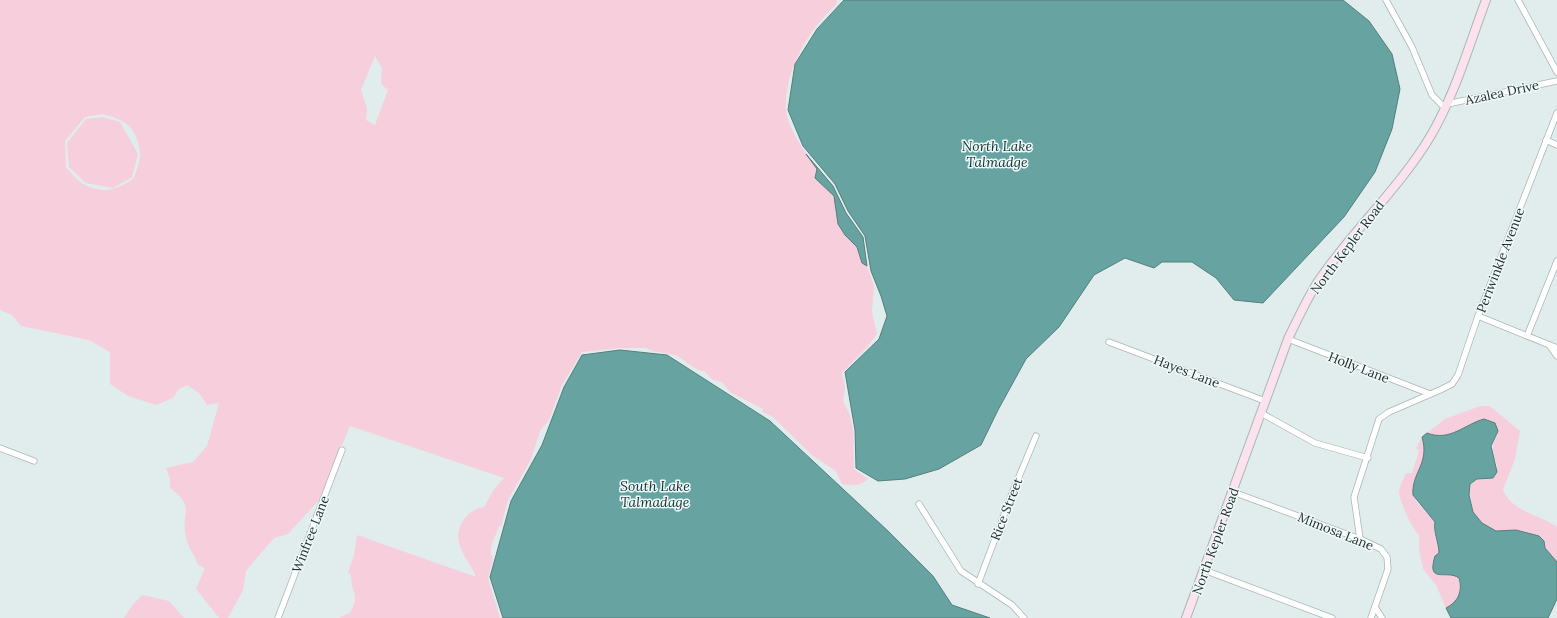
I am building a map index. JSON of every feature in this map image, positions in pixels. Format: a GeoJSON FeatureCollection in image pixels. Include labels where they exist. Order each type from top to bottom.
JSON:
{"type":"FeatureCollection","features":[{"type":"Feature","properties":{"kind":"main road","name":"North Kepler Road"},"geometry":{"type":"LineString","coordinates":[[1186,618],[1288,339],[1301,310],[1317,283],[1413,162],[1430,136],[1446,106],[1486,0]]}},
{"type":"Feature","properties":{"kind":"street"},"geometry":{"type":"LineString","coordinates":[[1386,0],[1412,47],[1432,95],[1446,106]]}},
{"type":"Feature","properties":{"kind":"street"},"geometry":{"type":"LineString","coordinates":[[1518,0],[1557,72]]}},
{"type":"Feature","properties":{"kind":"street","name":"Azalea Drive"},"geometry":{"type":"LineString","coordinates":[[1446,106],[1557,81]]}},
{"type":"Feature","properties":{"kind":"street","name":"Periwinkle Avenue"},"geometry":{"type":"LineString","coordinates":[[1360,539],[1354,497],[1368,458],[1379,419],[1389,412],[1452,384],[1458,376],[1478,316],[1557,113]]}},
{"type":"Feature","properties":{"kind":"street"},"geometry":{"type":"LineString","coordinates":[[1546,140],[1557,145]]}},
{"type":"Feature","properties":{"kind":"street"},"geometry":{"type":"LineString","coordinates":[[1527,336],[1557,261]]}},
{"type":"Feature","properties":{"kind":"street"},"geometry":{"type":"LineString","coordinates":[[1478,316],[1557,348]]}},
{"type":"Feature","properties":{"kind":"street","name":"Holly Lane"},"geometry":{"type":"LineString","coordinates":[[1288,339],[1430,394]]}},
{"type":"Feature","properties":{"kind":"street","name":"Hayes Lane"},"geometry":{"type":"LineString","coordinates":[[1109,342],[1265,401]]}},
{"type":"Feature","properties":{"kind":"street"},"geometry":{"type":"LineString","coordinates":[[1548,344],[1557,356]]}},
{"type":"Feature","properties":{"kind":"street"},"geometry":{"type":"LineString","coordinates":[[1261,413],[1315,443],[1368,458]]}},
{"type":"Feature","properties":{"kind":"street","name":"Rice Street"},"geometry":{"type":"LineString","coordinates":[[978,584],[1013,491],[1036,436]]}},
{"type":"Feature","properties":{"kind":"street"},"geometry":{"type":"LineString","coordinates":[[0,448],[34,461]]}},
{"type":"Feature","properties":{"kind":"street","name":"Winfree Lane"},"geometry":{"type":"LineString","coordinates":[[278,618],[342,450]]}},
{"type":"Feature","properties":{"kind":"street","name":"Mimosa Lane"},"geometry":{"type":"LineString","coordinates":[[1233,492],[1360,539],[1381,549],[1387,557],[1388,569],[1371,618]]}},
{"type":"Feature","properties":{"kind":"street"},"geometry":{"type":"LineString","coordinates":[[919,504],[960,571],[1012,605],[1024,618]]}},
{"type":"Feature","properties":{"kind":"street"},"geometry":{"type":"LineString","coordinates":[[1204,570],[1332,618]]}},
{"type":"Feature","properties":{"kind":"street"},"geometry":{"type":"LineString","coordinates":[[1375,607],[1382,618]]}},
{"type":"Feature","properties":{"kind":"shaded area"},"geometry":{"type":"Polygon","coordinates":[[[0,0],[837,0],[836,5],[816,26],[800,52],[789,81],[786,95],[786,110],[787,117],[794,132],[803,149],[817,169],[815,178],[834,196],[838,224],[845,235],[857,247],[862,263],[867,266],[874,286],[872,312],[877,334],[868,346],[842,373],[845,387],[843,401],[850,415],[853,430],[854,469],[868,479],[856,485],[842,484],[836,471],[813,456],[773,417],[763,412],[763,409],[730,392],[722,382],[713,380],[704,371],[694,368],[677,356],[647,348],[620,348],[582,352],[562,385],[549,420],[540,431],[531,459],[508,500],[501,526],[499,526],[491,546],[491,554],[493,558],[488,578],[500,618],[338,618],[350,613],[355,601],[351,575],[348,573],[354,555],[357,535],[476,577],[460,547],[458,537],[459,531],[464,520],[472,511],[484,507],[494,489],[504,478],[350,426],[342,445],[340,446],[319,500],[288,534],[274,538],[255,560],[246,571],[243,590],[228,618],[219,618],[196,589],[205,568],[198,565],[188,545],[185,529],[185,506],[183,500],[170,488],[170,479],[166,468],[193,462],[207,446],[219,403],[207,405],[199,393],[187,385],[179,389],[173,398],[156,405],[128,396],[110,384],[110,352],[89,340],[21,326],[12,315],[0,310],[0,0]],[[375,56],[361,90],[367,109],[366,120],[375,125],[388,90],[381,84],[382,68],[375,56]],[[102,114],[85,117],[65,141],[66,168],[82,184],[92,188],[104,190],[117,188],[134,178],[140,156],[136,137],[129,126],[118,119],[102,114]]]}},
{"type":"Feature","properties":{"kind":"shaded area"},"geometry":{"type":"Polygon","coordinates":[[[102,117],[120,122],[138,154],[132,177],[113,188],[86,183],[69,167],[67,143],[86,119],[102,117]]]}},
{"type":"Feature","properties":{"kind":"shaded area"},"geometry":{"type":"Polygon","coordinates":[[[1480,406],[1490,406],[1520,431],[1515,459],[1503,490],[1507,497],[1519,508],[1557,527],[1557,562],[1545,548],[1545,545],[1539,536],[1516,530],[1496,531],[1482,523],[1473,513],[1469,488],[1474,481],[1479,479],[1488,479],[1497,465],[1492,450],[1497,435],[1479,420],[1467,427],[1447,435],[1434,435],[1427,433],[1445,419],[1480,406]]]}},
{"type":"Feature","properties":{"kind":"shaded area"},"geometry":{"type":"Polygon","coordinates":[[[1422,437],[1426,448],[1425,455],[1413,490],[1416,501],[1435,522],[1435,533],[1439,553],[1432,563],[1433,569],[1439,574],[1459,578],[1462,589],[1452,605],[1446,608],[1436,585],[1423,569],[1419,549],[1419,535],[1403,507],[1399,491],[1406,473],[1412,473],[1419,451],[1416,448],[1422,437]]]}},
{"type":"Feature","properties":{"kind":"shaded area"},"geometry":{"type":"Polygon","coordinates":[[[142,595],[169,601],[184,618],[124,618],[131,607],[142,595]]]}},
{"type":"Feature","properties":{"kind":"water","name":"North Lake Talmadge"},"geometry":{"type":"Polygon","coordinates":[[[844,0],[1343,0],[1369,21],[1392,54],[1400,89],[1392,129],[1375,172],[1344,217],[1263,303],[1234,300],[1216,278],[1192,262],[1162,262],[1154,268],[1125,258],[1094,275],[1059,327],[1026,359],[981,445],[939,469],[905,479],[878,481],[856,468],[855,430],[845,372],[879,339],[887,316],[871,271],[865,236],[848,211],[835,184],[803,146],[788,110],[795,64],[817,29],[844,0]]]}},
{"type":"Feature","properties":{"kind":"water"},"geometry":{"type":"Polygon","coordinates":[[[806,154],[833,186],[846,213],[863,237],[867,266],[862,263],[857,247],[845,235],[838,224],[834,196],[815,178],[817,169],[806,154]]]}},
{"type":"Feature","properties":{"kind":"water","name":"South Lake Talmadage"},"geometry":{"type":"Polygon","coordinates":[[[620,350],[667,355],[770,421],[888,531],[933,576],[952,605],[990,618],[503,618],[490,577],[511,501],[542,445],[564,387],[582,355],[620,350]]]}},
{"type":"Feature","properties":{"kind":"water"},"geometry":{"type":"Polygon","coordinates":[[[1484,419],[1495,423],[1498,431],[1491,446],[1497,472],[1493,478],[1477,479],[1470,484],[1469,495],[1473,512],[1482,523],[1496,531],[1516,530],[1539,536],[1544,541],[1545,548],[1557,562],[1557,599],[1548,618],[1451,618],[1446,608],[1454,603],[1460,592],[1459,578],[1435,573],[1433,570],[1435,556],[1439,553],[1435,522],[1413,495],[1413,487],[1424,454],[1422,437],[1427,433],[1435,435],[1450,434],[1484,419]]]}}]}
